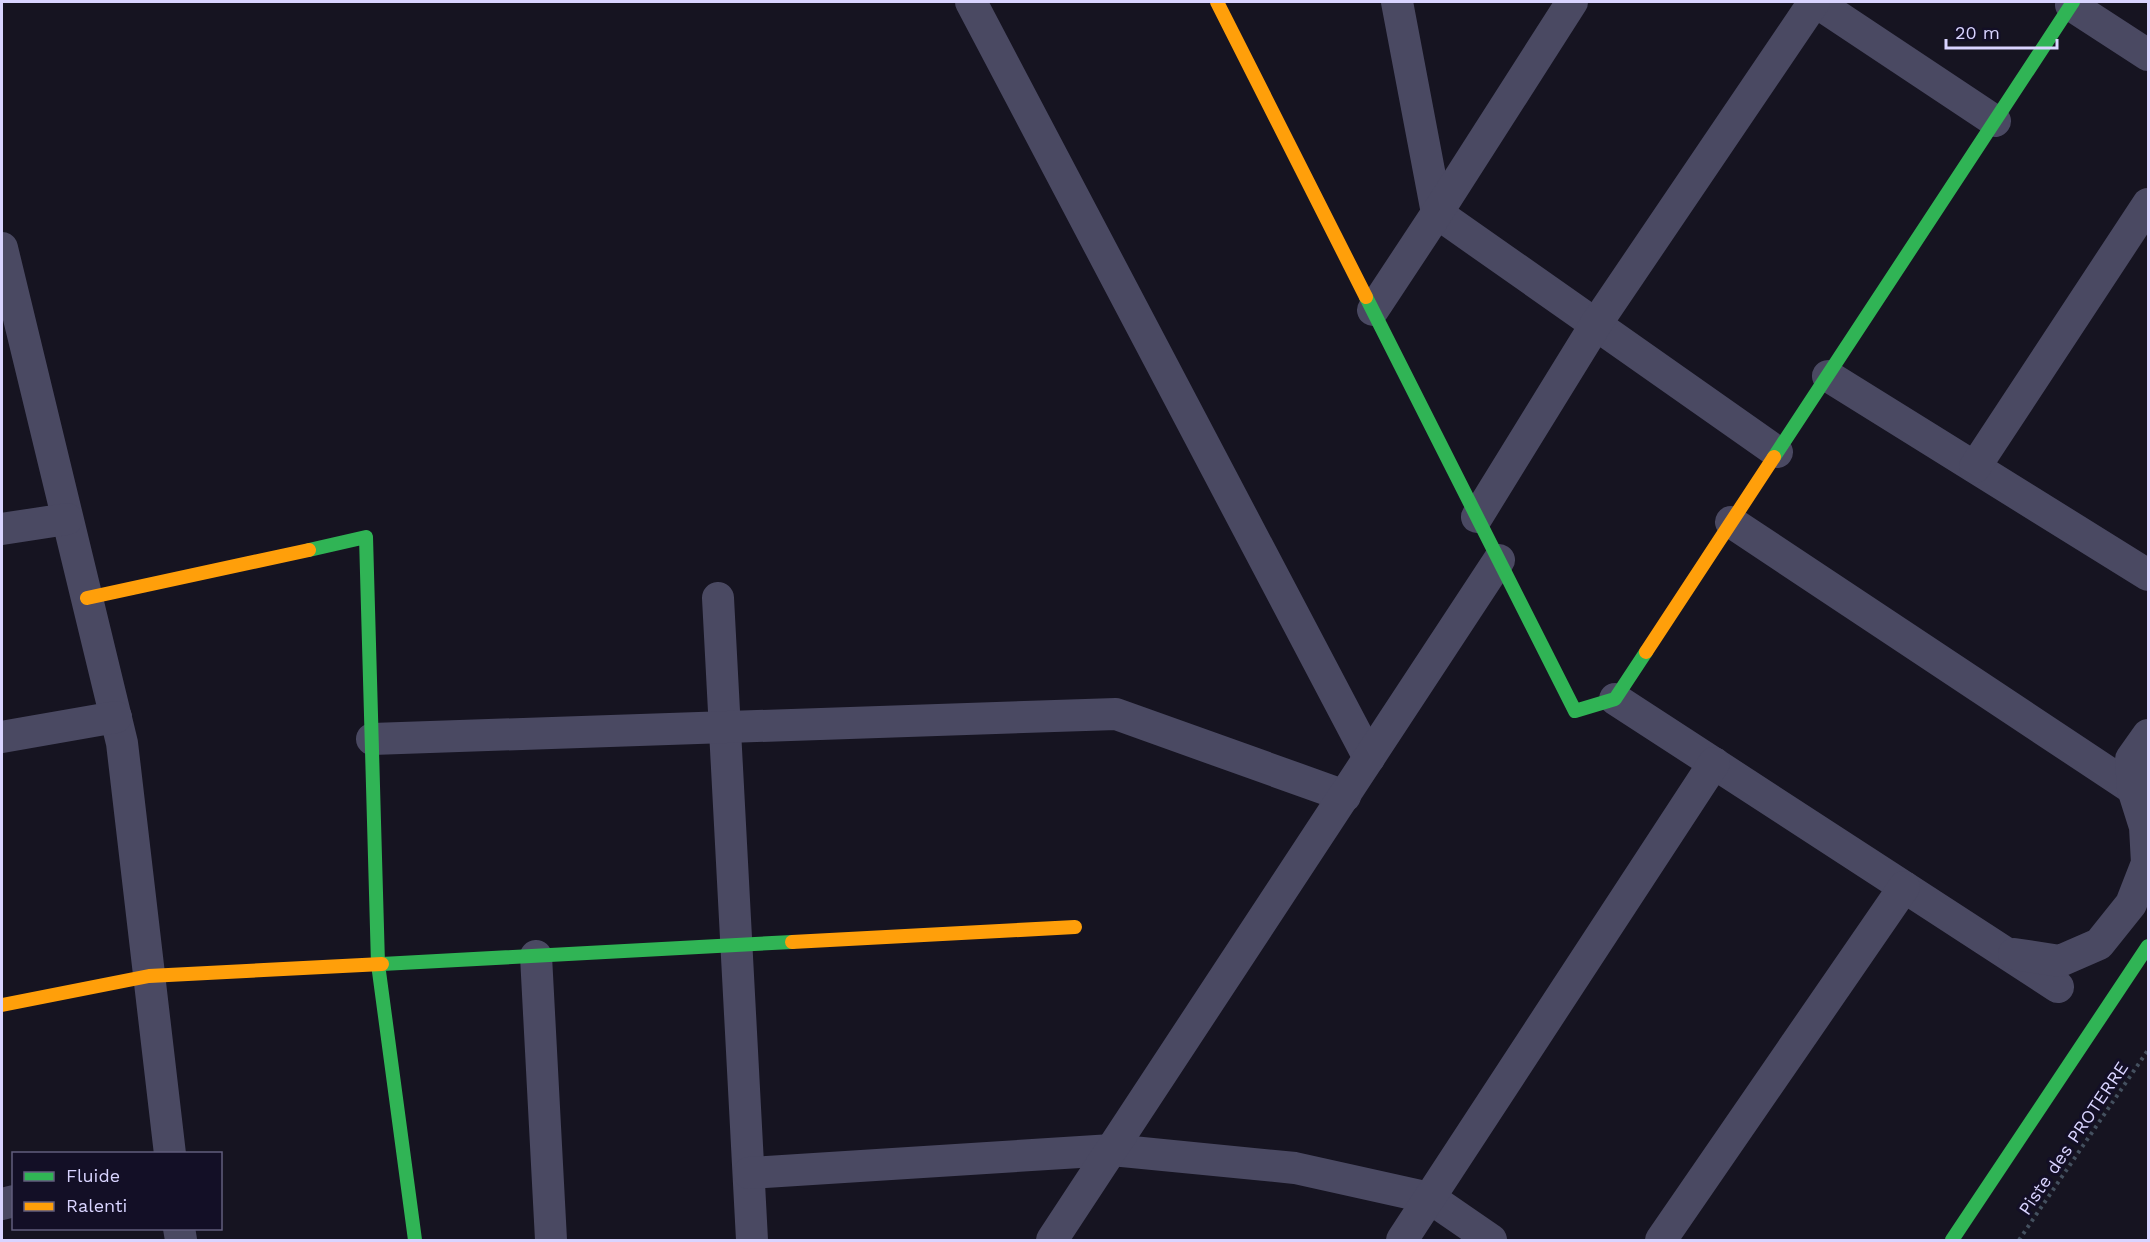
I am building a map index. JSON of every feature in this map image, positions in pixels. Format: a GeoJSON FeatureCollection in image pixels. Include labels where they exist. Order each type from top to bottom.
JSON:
{"type":"FeatureCollection","features":[{"type":"Feature","properties":{"kind":"street"},"geometry":{"type":"LineString","coordinates":[[971,2],[1369,758]]}},
{"type":"Feature","properties":{"kind":"street"},"geometry":{"type":"LineString","coordinates":[[1217,2],[1575,711],[1615,699],[2072,3],[2148,55]]}},
{"type":"Feature","properties":{"kind":"street"},"geometry":{"type":"LineString","coordinates":[[1397,2],[1437,213],[1777,452]]}},
{"type":"Feature","properties":{"kind":"street"},"geometry":{"type":"LineString","coordinates":[[1373,310],[1572,2]]}},
{"type":"Feature","properties":{"kind":"street"},"geometry":{"type":"LineString","coordinates":[[1477,517],[1596,324],[1815,2],[1995,121]]}},
{"type":"Feature","properties":{"kind":"street"},"geometry":{"type":"LineString","coordinates":[[1975,467],[2148,204]]}},
{"type":"Feature","properties":{"kind":"street"},"geometry":{"type":"LineString","coordinates":[[2,248],[11,328],[67,519],[122,743],[170,1152]]}},
{"type":"Feature","properties":{"kind":"street"},"geometry":{"type":"LineString","coordinates":[[1828,376],[2148,575]]}},
{"type":"Feature","properties":{"kind":"street"},"geometry":{"type":"LineString","coordinates":[[2,530],[67,519]]}},
{"type":"Feature","properties":{"kind":"street"},"geometry":{"type":"LineString","coordinates":[[1731,522],[2133,789]]}},
{"type":"Feature","properties":{"kind":"street"},"geometry":{"type":"LineString","coordinates":[[87,598],[366,537],[378,964],[415,1240]]}},
{"type":"Feature","properties":{"kind":"street"},"geometry":{"type":"LineString","coordinates":[[1052,1240],[1499,560]]}},
{"type":"Feature","properties":{"kind":"street"},"geometry":{"type":"LineString","coordinates":[[718,598],[752,1240]]}},
{"type":"Feature","properties":{"kind":"street"},"geometry":{"type":"LineString","coordinates":[[1615,699],[2058,987]]}},
{"type":"Feature","properties":{"kind":"street"},"geometry":{"type":"LineString","coordinates":[[372,739],[1116,714],[1345,796]]}},
{"type":"Feature","properties":{"kind":"street"},"geometry":{"type":"LineString","coordinates":[[2,736],[116,717]]}},
{"type":"Feature","properties":{"kind":"street"},"geometry":{"type":"LineString","coordinates":[[2004,952],[2060,961],[2098,944],[2131,904],[2147,863],[2145,827],[2133,789],[2131,759],[2148,735]]}},
{"type":"Feature","properties":{"kind":"street"},"geometry":{"type":"LineString","coordinates":[[1402,1240],[1714,763]]}},
{"type":"Feature","properties":{"kind":"street"},"geometry":{"type":"LineString","coordinates":[[1661,1240],[1904,887]]}},
{"type":"Feature","properties":{"kind":"street"},"geometry":{"type":"LineString","coordinates":[[2,1005],[149,976],[1075,927]]}},
{"type":"Feature","properties":{"kind":"street"},"geometry":{"type":"LineString","coordinates":[[1952,1240],[2148,946]]}},
{"type":"Feature","properties":{"kind":"street"},"geometry":{"type":"LineString","coordinates":[[536,956],[551,1240]]}},
{"type":"Feature","properties":{"kind":"street"},"geometry":{"type":"LineString","coordinates":[[749,1173],[1112,1150],[1295,1168],[1430,1198],[1491,1240]]}},
{"type":"Feature","properties":{"kind":"path","name":"Piste des PROTERRE"},"geometry":{"type":"LineString","coordinates":[[2019,1240],[2148,1050]]}},
{"type":"Feature","properties":{"kind":"traffic: fast"},"geometry":{"type":"LineString","coordinates":[[1774,457],[2073,2]]}},
{"type":"Feature","properties":{"kind":"traffic: fast"},"geometry":{"type":"LineString","coordinates":[[1366,297],[1575,711],[1615,699],[1646,652]]}},
{"type":"Feature","properties":{"kind":"traffic: fast"},"geometry":{"type":"LineString","coordinates":[[309,550],[366,537],[378,964],[415,1240]]}},
{"type":"Feature","properties":{"kind":"traffic: fast"},"geometry":{"type":"LineString","coordinates":[[382,964],[792,942]]}},
{"type":"Feature","properties":{"kind":"traffic: fast"},"geometry":{"type":"LineString","coordinates":[[1952,1240],[2148,946]]}},
{"type":"Feature","properties":{"kind":"traffic: slow"},"geometry":{"type":"LineString","coordinates":[[1217,2],[1366,297]]}},
{"type":"Feature","properties":{"kind":"traffic: slow"},"geometry":{"type":"LineString","coordinates":[[1646,652],[1774,457]]}},
{"type":"Feature","properties":{"kind":"traffic: slow"},"geometry":{"type":"LineString","coordinates":[[87,598],[309,550]]}},
{"type":"Feature","properties":{"kind":"traffic: slow"},"geometry":{"type":"LineString","coordinates":[[792,942],[1075,927]]}},
{"type":"Feature","properties":{"kind":"traffic: slow"},"geometry":{"type":"LineString","coordinates":[[2,1005],[149,976],[382,964]]}}]}
